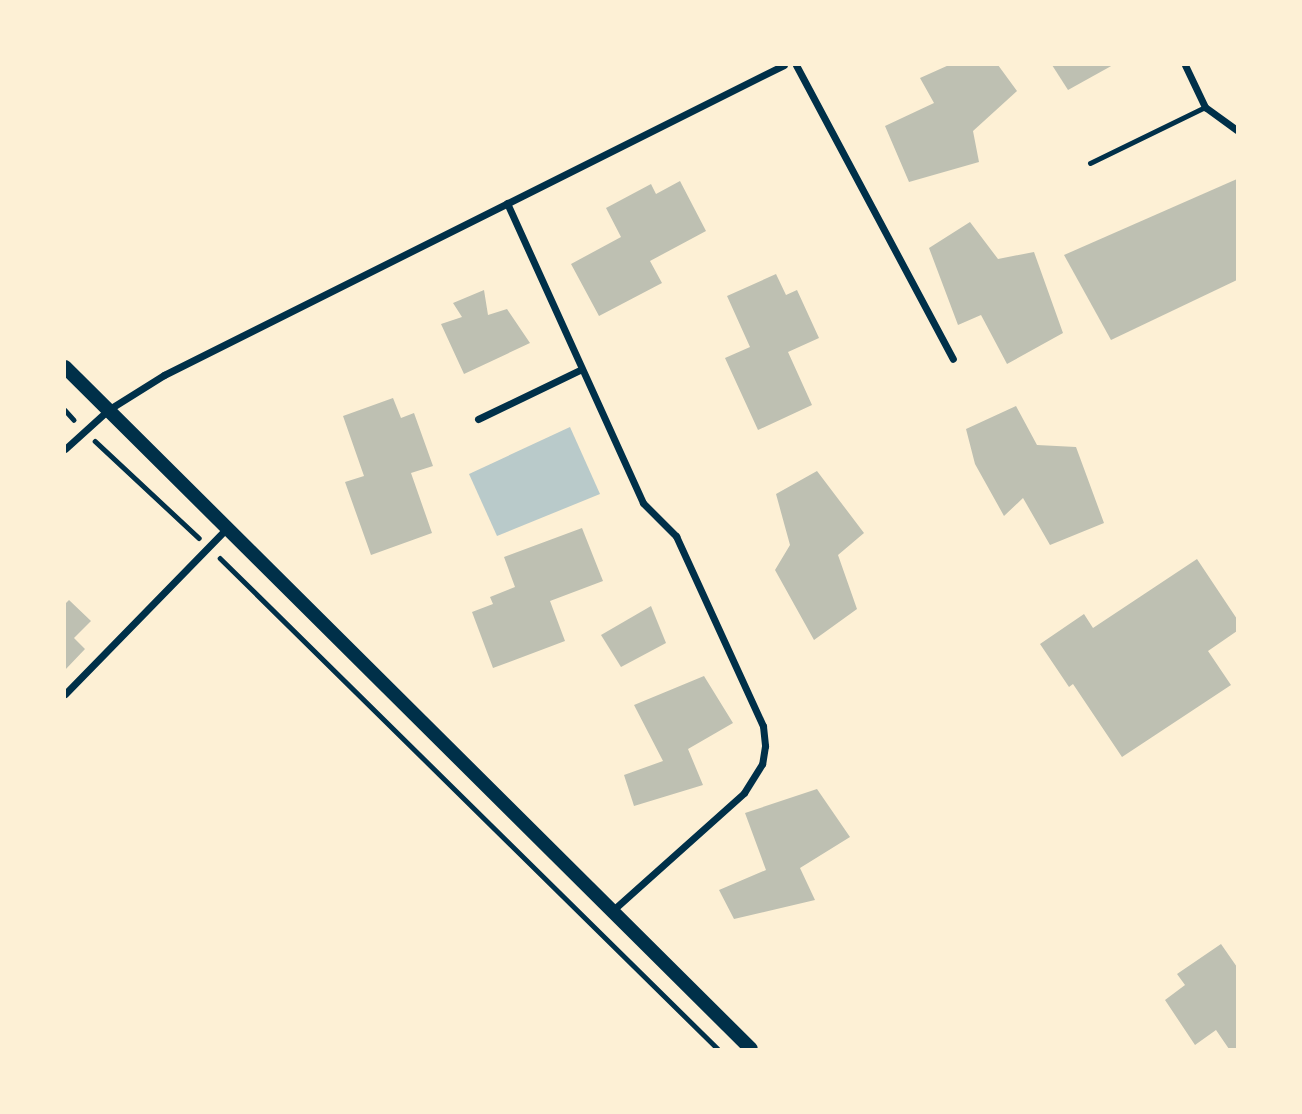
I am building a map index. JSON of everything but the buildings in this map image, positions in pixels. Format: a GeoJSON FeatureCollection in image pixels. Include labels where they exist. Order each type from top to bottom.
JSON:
{"type":"FeatureCollection","features":[{"type":"Feature","properties":{"kind":"main road"},"geometry":{"type":"LineString","coordinates":[[65,367],[610,912],[751,1049]]}},
{"type":"Feature","properties":{"kind":"street"},"geometry":{"type":"LineString","coordinates":[[65,449],[108,410],[164,375],[784,65]]}},
{"type":"Feature","properties":{"kind":"street"},"geometry":{"type":"LineString","coordinates":[[796,65],[953,359]]}},
{"type":"Feature","properties":{"kind":"street"},"geometry":{"type":"LineString","coordinates":[[1185,65],[1205,107],[1237,130]]}},
{"type":"Feature","properties":{"kind":"street"},"geometry":{"type":"LineString","coordinates":[[507,204],[643,503],[676,536],[763,726],[765,746],[762,764],[744,793],[610,912]]}},
{"type":"Feature","properties":{"kind":"street"},"geometry":{"type":"LineString","coordinates":[[478,419],[582,369]]}},
{"type":"Feature","properties":{"kind":"street"},"geometry":{"type":"LineString","coordinates":[[65,694],[227,528]]}},
{"type":"Feature","properties":{"kind":"lane"},"geometry":{"type":"LineString","coordinates":[[1090,163],[1205,107]]}},
{"type":"Feature","properties":{"kind":"path"},"geometry":{"type":"LineString","coordinates":[[65,410],[718,1049]]}},
{"type":"Feature","properties":{"kind":"shaded area"},"geometry":{"type":"Polygon","coordinates":[[[570,427],[600,494],[497,536],[469,474],[570,427]]]}}]}
